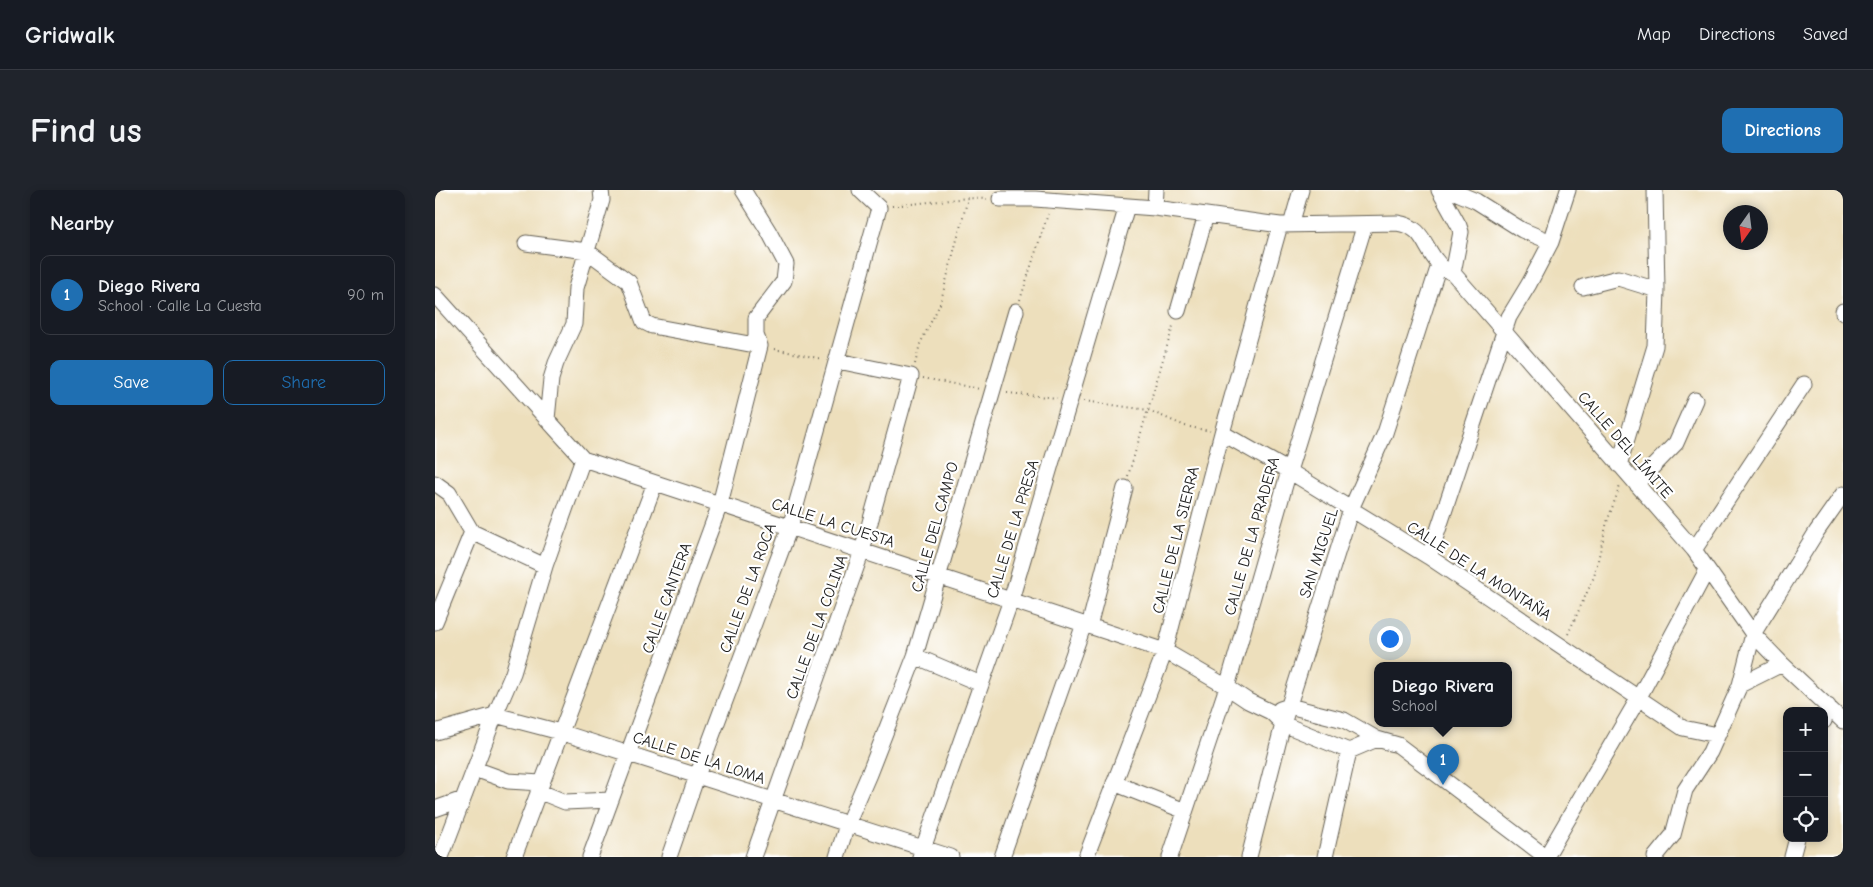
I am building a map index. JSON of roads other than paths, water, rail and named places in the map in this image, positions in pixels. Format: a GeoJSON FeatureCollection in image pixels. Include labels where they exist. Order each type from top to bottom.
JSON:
{"type":"FeatureCollection","features":[{"type":"Feature","properties":{"kind":"street"},"geometry":{"type":"LineString","coordinates":[[547,419],[551,378],[574,324],[576,288],[601,200],[601,190]]}},
{"type":"Feature","properties":{"kind":"street"},"geometry":{"type":"LineString","coordinates":[[743,190],[786,264],[784,281],[756,318],[756,335],[760,346]]}},
{"type":"Feature","properties":{"kind":"street","name":"CALLE DE LA ROCA"},"geometry":{"type":"LineString","coordinates":[[669,857],[697,776],[790,527],[879,208],[860,190]]}},
{"type":"Feature","properties":{"kind":"street"},"geometry":{"type":"LineString","coordinates":[[1155,208],[1157,190]]}},
{"type":"Feature","properties":{"kind":"street","name":"CALLE DE LA SIERRA"},"geometry":{"type":"LineString","coordinates":[[1085,857],[1165,651],[1221,433],[1285,225],[1301,190]]}},
{"type":"Feature","properties":{"kind":"street"},"geometry":{"type":"LineString","coordinates":[[1439,190],[1461,232],[1453,273]]}},
{"type":"Feature","properties":{"kind":"street"},"geometry":{"type":"LineString","coordinates":[[1450,190],[1478,196],[1522,230],[1551,242]]}},
{"type":"Feature","properties":{"kind":"street"},"geometry":{"type":"LineString","coordinates":[[1429,557],[1509,317],[1551,242],[1568,190]]}},
{"type":"Feature","properties":{"kind":"street"},"geometry":{"type":"LineString","coordinates":[[1627,474],[1655,346],[1657,290],[1655,190]]}},
{"type":"Feature","properties":{"kind":"street"},"geometry":{"type":"LineString","coordinates":[[999,199],[1035,194],[1053,201],[1092,197],[1127,206],[1285,225],[1365,224]]}},
{"type":"Feature","properties":{"kind":"street","name":"CALLE DE LA PRESA"},"geometry":{"type":"LineString","coordinates":[[922,853],[1011,600],[1127,206]]}},
{"type":"Feature","properties":{"kind":"street"},"geometry":{"type":"LineString","coordinates":[[1178,311],[1206,215]]}},
{"type":"Feature","properties":{"kind":"street","name":"CALLE DEL LÍMITE"},"geometry":{"type":"LineString","coordinates":[[1365,224],[1397,223],[1408,225],[1418,232],[1439,265],[1453,273],[1694,550],[1753,634],[1821,707]]}},
{"type":"Feature","properties":{"kind":"street","name":"CALLE DE LA PRADERA"},"geometry":{"type":"LineString","coordinates":[[1170,857],[1227,687],[1289,471],[1365,224]]}},
{"type":"Feature","properties":{"kind":"street"},"geometry":{"type":"LineString","coordinates":[[526,243],[587,251],[629,282],[644,322],[652,326],[760,346]]}},
{"type":"Feature","properties":{"kind":"street","name":"SAN MIGUEL"},"geometry":{"type":"LineString","coordinates":[[1249,857],[1283,724],[1351,509],[1385,433],[1439,265]]}},
{"type":"Feature","properties":{"kind":"street"},"geometry":{"type":"LineString","coordinates":[[1583,287],[1618,278],[1657,290]]}},
{"type":"Feature","properties":{"kind":"street","name":"CALLE LA CUESTA"},"geometry":{"type":"LineString","coordinates":[[435,295],[583,459],[1165,651],[1227,687],[1247,701],[1271,712],[1283,724],[1349,750]]}},
{"type":"Feature","properties":{"kind":"street","name":"CALLE DEL CAMPO"},"geometry":{"type":"LineString","coordinates":[[837,857],[847,825],[915,656],[1016,312]]}},
{"type":"Feature","properties":{"kind":"street","name":"CALLE CANTERA"},"geometry":{"type":"LineString","coordinates":[[590,857],[720,504],[760,346]]}},
{"type":"Feature","properties":{"kind":"street","name":"CALLE DE LA COLINA"},"geometry":{"type":"LineString","coordinates":[[753,857],[863,551],[911,376],[837,361]]}},
{"type":"Feature","properties":{"kind":"street"},"geometry":{"type":"LineString","coordinates":[[1694,550],[1804,384]]}},
{"type":"Feature","properties":{"kind":"street"},"geometry":{"type":"LineString","coordinates":[[1627,474],[1676,443],[1695,400]]}},
{"type":"Feature","properties":{"kind":"street","name":"CALLE DE LA MONTAÑA"},"geometry":{"type":"LineString","coordinates":[[1221,433],[1289,471],[1429,557],[1683,728],[1717,735]]}},
{"type":"Feature","properties":{"kind":"street"},"geometry":{"type":"LineString","coordinates":[[441,857],[513,673],[545,566],[583,459]]}},
{"type":"Feature","properties":{"kind":"street"},"geometry":{"type":"LineString","coordinates":[[435,482],[449,493],[471,532],[545,566]]}},
{"type":"Feature","properties":{"kind":"street"},"geometry":{"type":"LineString","coordinates":[[514,857],[655,483]]}},
{"type":"Feature","properties":{"kind":"street"},"geometry":{"type":"LineString","coordinates":[[1002,857],[1086,625],[1125,488]]}},
{"type":"Feature","properties":{"kind":"street"},"geometry":{"type":"LineString","coordinates":[[1655,857],[1673,835],[1685,790],[1710,752],[1740,685],[1753,634],[1817,531],[1843,494]]}},
{"type":"Feature","properties":{"kind":"street"},"geometry":{"type":"LineString","coordinates":[[435,622],[471,532]]}},
{"type":"Feature","properties":{"kind":"street"},"geometry":{"type":"LineString","coordinates":[[1271,712],[1289,706],[1343,720],[1377,739],[1398,745],[1542,856],[1638,698],[1707,570]]}},
{"type":"Feature","properties":{"kind":"street"},"geometry":{"type":"LineString","coordinates":[[915,656],[981,684]]}},
{"type":"Feature","properties":{"kind":"street"},"geometry":{"type":"LineString","coordinates":[[1740,685],[1782,664]]}},
{"type":"Feature","properties":{"kind":"street","name":"CALLE DEL LÍMITE"},"geometry":{"type":"LineString","coordinates":[[1828,714],[1843,720]]}},
{"type":"Feature","properties":{"kind":"street"},"geometry":{"type":"LineString","coordinates":[[435,732],[495,715]]}},
{"type":"Feature","properties":{"kind":"street","name":"CALLE DE LA LOMA"},"geometry":{"type":"LineString","coordinates":[[495,715],[561,732],[847,825],[922,853],[951,857]]}},
{"type":"Feature","properties":{"kind":"street"},"geometry":{"type":"LineString","coordinates":[[1325,857],[1349,750],[1377,739]]}},
{"type":"Feature","properties":{"kind":"street"},"geometry":{"type":"LineString","coordinates":[[475,769],[508,781],[539,787],[565,802],[611,800]]}},
{"type":"Feature","properties":{"kind":"street"},"geometry":{"type":"LineString","coordinates":[[1114,783],[1185,811]]}},
{"type":"Feature","properties":{"kind":"street"},"geometry":{"type":"LineString","coordinates":[[435,809],[463,799]]}},
{"type":"Feature","properties":{"kind":"street"},"geometry":{"type":"LineString","coordinates":[[1792,857],[1796,842]]}},
{"type":"Feature","properties":{"kind":"place","name":"Diego Rivera"},"geometry":{"type":"Point","coordinates":[1443,785]}}]}
